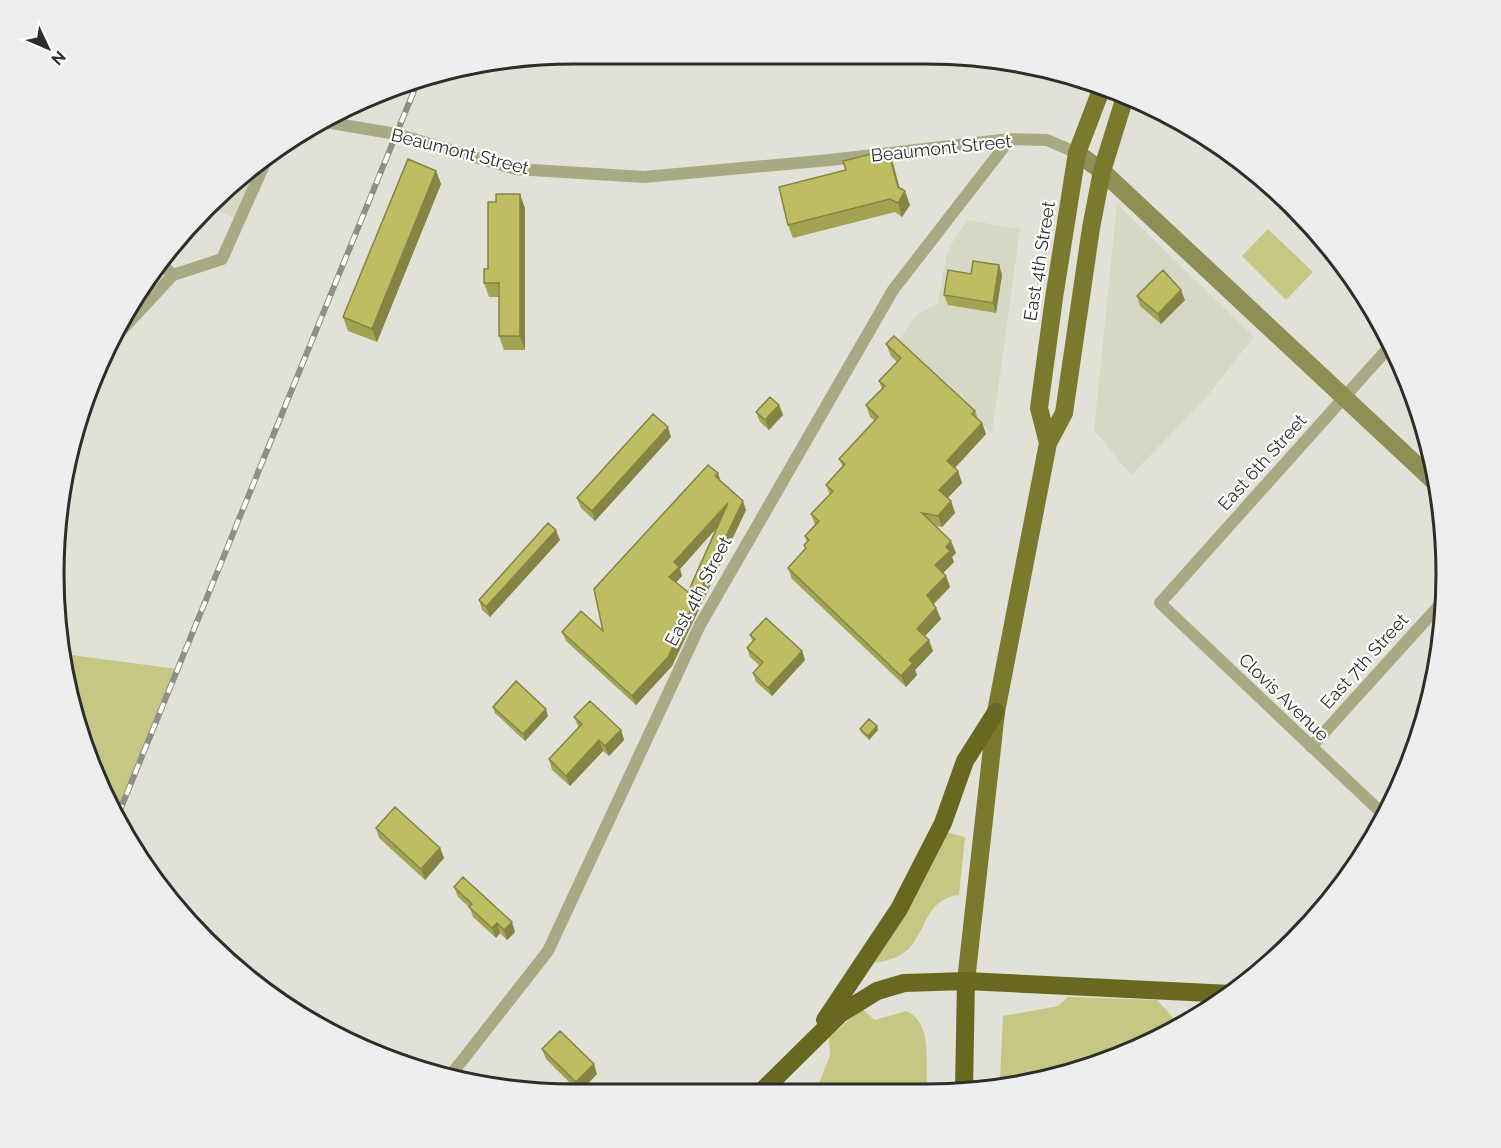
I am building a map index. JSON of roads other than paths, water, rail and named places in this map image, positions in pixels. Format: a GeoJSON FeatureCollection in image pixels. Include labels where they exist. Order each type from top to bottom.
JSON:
{"type":"FeatureCollection","features":[{"type":"Feature","properties":{"kind":"highway"},"geometry":{"type":"LineString","coordinates":[[814,1037],[899,909],[943,824],[965,761],[996,712]]}},
{"type":"Feature","properties":{"kind":"highway"},"geometry":{"type":"LineString","coordinates":[[769,1084],[814,1037],[860,999],[889,986],[921,981],[966,981],[1216,993]]}},
{"type":"Feature","properties":{"kind":"highway","name":"East 4th Street"},"geometry":{"type":"LineString","coordinates":[[964,1082],[966,981]]}},
{"type":"Feature","properties":{"kind":"main road","name":"East 4th Street"},"geometry":{"type":"LineString","coordinates":[[1048,443],[1039,408],[1077,153],[1099,95]]}},
{"type":"Feature","properties":{"kind":"main road","name":"East 4th Street"},"geometry":{"type":"LineString","coordinates":[[966,981],[996,712],[1048,443],[1064,413],[1091,228],[1102,171],[1123,103]]}},
{"type":"Feature","properties":{"kind":"street","name":"Beaumont Street"},"geometry":{"type":"LineString","coordinates":[[336,124],[396,134],[516,169],[644,177],[831,160],[1010,139],[1047,140],[1077,153],[1102,171],[1345,395],[1427,474]]}},
{"type":"Feature","properties":{"kind":"street","name":"East 4th Street"},"geometry":{"type":"LineString","coordinates":[[455,1069],[548,951],[700,625],[893,290],[1010,139]]}},
{"type":"Feature","properties":{"kind":"street"},"geometry":{"type":"LineString","coordinates":[[135,316],[173,275],[222,259],[261,173]]}},
{"type":"Feature","properties":{"kind":"street"},"geometry":{"type":"LineString","coordinates":[[166,269],[173,275]]}},
{"type":"Feature","properties":{"kind":"street","name":"East 6th Street"},"geometry":{"type":"LineString","coordinates":[[1160,603],[1385,351]]}},
{"type":"Feature","properties":{"kind":"street","name":"Clovis Avenue"},"geometry":{"type":"LineString","coordinates":[[1160,603],[1378,810]]}},
{"type":"Feature","properties":{"kind":"street","name":"East 7th Street"},"geometry":{"type":"LineString","coordinates":[[1311,747],[1435,609]]}},
{"type":"Feature","properties":{"kind":"railway"},"geometry":{"type":"LineString","coordinates":[[121,807],[414,91]]}}]}
